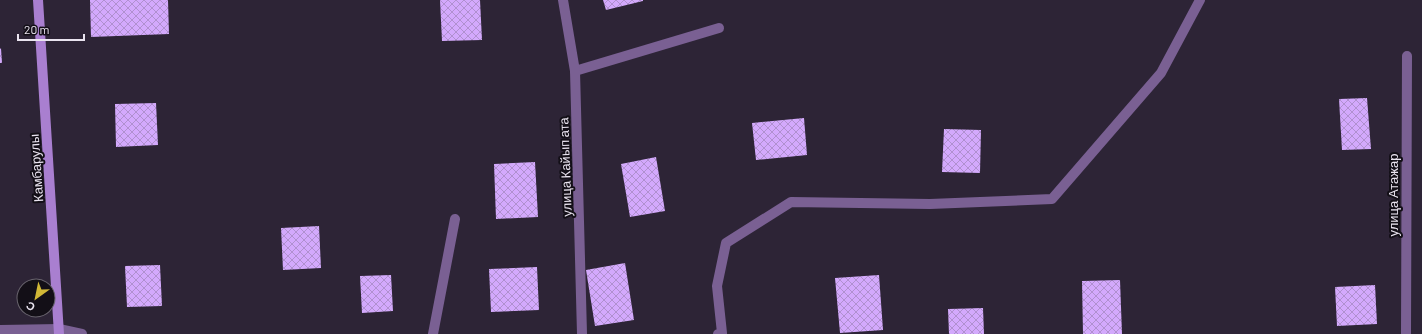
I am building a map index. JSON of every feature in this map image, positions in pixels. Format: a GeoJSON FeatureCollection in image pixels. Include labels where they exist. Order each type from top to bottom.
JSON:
{"type":"FeatureCollection","features":[{"type":"Feature","properties":{"kind":"street","name":"Камбарулы"},"geometry":{"type":"LineString","coordinates":[[38,0],[59,332]]}},
{"type":"Feature","properties":{"kind":"street","name":"улица Кайып ата"},"geometry":{"type":"LineString","coordinates":[[563,0],[575,71],[582,334]]}},
{"type":"Feature","properties":{"kind":"street"},"geometry":{"type":"LineString","coordinates":[[718,334],[722,333],[717,286],[726,243],[791,202],[930,204],[1052,199],[1162,73],[1200,0]]}},
{"type":"Feature","properties":{"kind":"street"},"geometry":{"type":"LineString","coordinates":[[575,71],[719,28]]}},
{"type":"Feature","properties":{"kind":"street","name":"улица Атажар"},"geometry":{"type":"LineString","coordinates":[[1406,56],[1406,334]]}},
{"type":"Feature","properties":{"kind":"street"},"geometry":{"type":"LineString","coordinates":[[433,334],[455,219]]}},
{"type":"Feature","properties":{"kind":"street"},"geometry":{"type":"LineString","coordinates":[[0,330],[82,334]]}},
{"type":"Feature","properties":{"kind":"building"},"geometry":{"type":"Polygon","coordinates":[[[90,0],[168,0],[169,34],[91,37],[90,0]]]}},
{"type":"Feature","properties":{"kind":"building"},"geometry":{"type":"Polygon","coordinates":[[[440,0],[480,0],[482,40],[442,41],[440,0]]]}},
{"type":"Feature","properties":{"kind":"building"},"geometry":{"type":"Polygon","coordinates":[[[603,0],[643,0],[643,1],[606,10],[603,0]]]}},
{"type":"Feature","properties":{"kind":"building"},"geometry":{"type":"Polygon","coordinates":[[[1,48],[2,63],[0,63],[0,49],[1,48]]]}},
{"type":"Feature","properties":{"kind":"building"},"geometry":{"type":"Polygon","coordinates":[[[1367,98],[1371,149],[1342,150],[1339,99],[1367,98]]]}},
{"type":"Feature","properties":{"kind":"building"},"geometry":{"type":"Polygon","coordinates":[[[156,103],[158,145],[116,147],[115,104],[156,103]]]}},
{"type":"Feature","properties":{"kind":"building"},"geometry":{"type":"Polygon","coordinates":[[[804,118],[807,155],[756,160],[752,123],[804,118]]]}},
{"type":"Feature","properties":{"kind":"building"},"geometry":{"type":"Polygon","coordinates":[[[944,129],[981,130],[980,173],[942,172],[944,129]]]}},
{"type":"Feature","properties":{"kind":"building"},"geometry":{"type":"Polygon","coordinates":[[[656,157],[665,211],[630,217],[621,164],[656,157]]]}},
{"type":"Feature","properties":{"kind":"building"},"geometry":{"type":"Polygon","coordinates":[[[535,162],[538,217],[496,219],[494,164],[535,162]]]}},
{"type":"Feature","properties":{"kind":"building"},"geometry":{"type":"Polygon","coordinates":[[[319,226],[321,268],[283,270],[281,228],[319,226]]]}},
{"type":"Feature","properties":{"kind":"building"},"geometry":{"type":"Polygon","coordinates":[[[625,263],[634,320],[595,326],[586,270],[625,263]]]}},
{"type":"Feature","properties":{"kind":"building"},"geometry":{"type":"Polygon","coordinates":[[[160,265],[162,306],[127,307],[125,266],[160,265]]]}},
{"type":"Feature","properties":{"kind":"building"},"geometry":{"type":"Polygon","coordinates":[[[537,267],[539,310],[491,312],[489,269],[537,267]]]}},
{"type":"Feature","properties":{"kind":"building"},"geometry":{"type":"Polygon","coordinates":[[[391,275],[393,311],[362,313],[360,276],[391,275]]]}},
{"type":"Feature","properties":{"kind":"building"},"geometry":{"type":"Polygon","coordinates":[[[879,275],[883,330],[840,333],[835,278],[879,275]]]}},
{"type":"Feature","properties":{"kind":"building"},"geometry":{"type":"Polygon","coordinates":[[[1120,280],[1122,334],[1083,334],[1082,281],[1120,280]]]}},
{"type":"Feature","properties":{"kind":"building"},"geometry":{"type":"Polygon","coordinates":[[[1375,285],[1377,324],[1337,326],[1335,287],[1375,285]]]}},
{"type":"Feature","properties":{"kind":"building"},"geometry":{"type":"Polygon","coordinates":[[[983,308],[984,334],[949,334],[948,309],[983,308]]]}}]}
